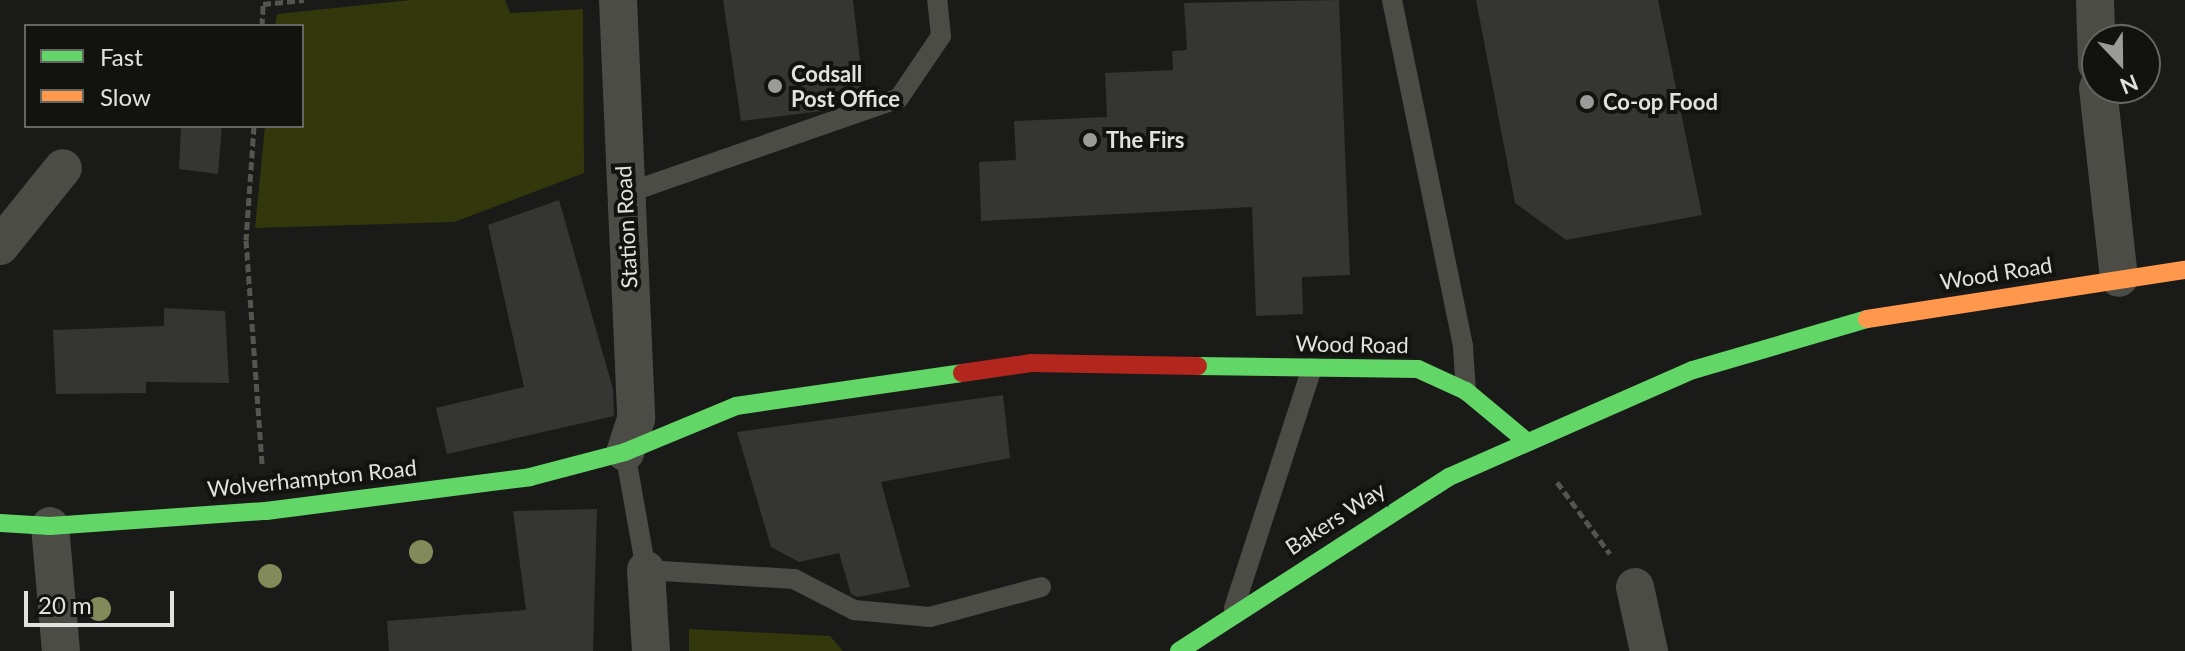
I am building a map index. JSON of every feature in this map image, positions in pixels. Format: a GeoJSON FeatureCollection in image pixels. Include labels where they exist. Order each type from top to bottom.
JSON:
{"type":"FeatureCollection","features":[{"type":"Feature","properties":{"kind":"street","name":"Station Road"},"geometry":{"type":"LineString","coordinates":[[618,0],[636,419],[625,452]]}},
{"type":"Feature","properties":{"kind":"street"},"geometry":{"type":"LineString","coordinates":[[2095,0],[2096,24]]}},
{"type":"Feature","properties":{"kind":"street"},"geometry":{"type":"LineString","coordinates":[[2100,104],[2119,278]]}},
{"type":"Feature","properties":{"kind":"street"},"geometry":{"type":"LineString","coordinates":[[0,246],[63,168]]}},
{"type":"Feature","properties":{"kind":"street","name":"Wood Road"},"geometry":{"type":"LineString","coordinates":[[625,452],[736,406],[1031,363],[1418,369],[1466,391],[1526,441],[1693,370],[1868,319],[2185,270]]}},
{"type":"Feature","properties":{"kind":"street","name":"Bakers Way"},"geometry":{"type":"LineString","coordinates":[[1179,651],[1233,612],[1405,502],[1526,441]]}},
{"type":"Feature","properties":{"kind":"street","name":"Wolverhampton Road"},"geometry":{"type":"LineString","coordinates":[[0,523],[50,526],[266,511],[530,477],[625,452]]}},
{"type":"Feature","properties":{"kind":"street"},"geometry":{"type":"LineString","coordinates":[[50,526],[61,651]]}},
{"type":"Feature","properties":{"kind":"street"},"geometry":{"type":"LineString","coordinates":[[646,570],[651,651]]}},
{"type":"Feature","properties":{"kind":"street"},"geometry":{"type":"LineString","coordinates":[[1635,587],[1649,651]]}},
{"type":"Feature","properties":{"kind":"lane"},"geometry":{"type":"LineString","coordinates":[[624,194],[899,98],[941,36],[937,0]]}},
{"type":"Feature","properties":{"kind":"lane"},"geometry":{"type":"LineString","coordinates":[[1392,0],[1463,347],[1466,391]]}},
{"type":"Feature","properties":{"kind":"lane"},"geometry":{"type":"LineString","coordinates":[[1233,612],[1312,368]]}},
{"type":"Feature","properties":{"kind":"lane"},"geometry":{"type":"LineString","coordinates":[[625,452],[646,570],[794,579],[854,610],[930,617],[1041,587]]}},
{"type":"Feature","properties":{"kind":"path"},"geometry":{"type":"LineString","coordinates":[[262,24],[263,4],[304,0]]}},
{"type":"Feature","properties":{"kind":"path"},"geometry":{"type":"LineString","coordinates":[[254,128],[246,240],[266,511]]}},
{"type":"Feature","properties":{"kind":"path"},"geometry":{"type":"LineString","coordinates":[[1526,441],[1635,587]]}},
{"type":"Feature","properties":{"kind":"green space"},"geometry":{"type":"Polygon","coordinates":[[[411,0],[505,0],[510,13],[583,9],[584,173],[454,222],[255,228],[265,128],[304,128],[304,24],[275,24],[277,14],[411,0]]]}},
{"type":"Feature","properties":{"kind":"green space"},"geometry":{"type":"Polygon","coordinates":[[[689,629],[830,636],[843,651],[689,651],[689,629]]]}},
{"type":"Feature","properties":{"kind":"building"},"geometry":{"type":"Polygon","coordinates":[[[723,0],[853,0],[863,87],[822,111],[741,121],[723,0]]]}},
{"type":"Feature","properties":{"kind":"building"},"geometry":{"type":"Polygon","coordinates":[[[1339,0],[1350,275],[1302,277],[1303,314],[1256,316],[1252,207],[981,221],[979,162],[1016,160],[1014,121],[1107,117],[1105,73],[1173,70],[1172,51],[1187,50],[1184,3],[1339,0]]]}},
{"type":"Feature","properties":{"kind":"building","name":"Co-op Food"},"geometry":{"type":"Polygon","coordinates":[[[1476,0],[1658,0],[1702,215],[1566,240],[1515,203],[1476,0]]]}},
{"type":"Feature","properties":{"kind":"building"},"geometry":{"type":"Polygon","coordinates":[[[181,128],[222,128],[218,174],[179,169],[181,128]]]}},
{"type":"Feature","properties":{"kind":"building"},"geometry":{"type":"Polygon","coordinates":[[[559,200],[613,389],[614,416],[447,454],[436,408],[524,387],[488,225],[559,200]]]}},
{"type":"Feature","properties":{"kind":"building"},"geometry":{"type":"Polygon","coordinates":[[[164,308],[225,311],[229,383],[146,382],[146,393],[56,394],[53,330],[164,326],[164,308]]]}},
{"type":"Feature","properties":{"kind":"building"},"geometry":{"type":"Polygon","coordinates":[[[1003,395],[1010,458],[881,482],[910,587],[858,597],[851,594],[839,553],[799,562],[771,547],[737,432],[1003,395]]]}},
{"type":"Feature","properties":{"kind":"building"},"geometry":{"type":"Polygon","coordinates":[[[597,509],[593,651],[389,651],[387,621],[526,610],[513,511],[597,509]]]}},
{"type":"Feature","properties":{"kind":"traffic: fast"},"geometry":{"type":"LineString","coordinates":[[1179,651],[1449,477],[1693,370],[1867,319]]}},
{"type":"Feature","properties":{"kind":"traffic: fast"},"geometry":{"type":"LineString","coordinates":[[1198,366],[1418,369],[1466,391],[1526,441]]}},
{"type":"Feature","properties":{"kind":"traffic: fast"},"geometry":{"type":"LineString","coordinates":[[0,523],[50,526],[266,511],[530,477],[625,452],[736,406],[962,373]]}},
{"type":"Feature","properties":{"kind":"traffic: slow"},"geometry":{"type":"LineString","coordinates":[[1867,319],[2185,270]]}},
{"type":"Feature","properties":{"kind":"traffic: jam"},"geometry":{"type":"LineString","coordinates":[[962,373],[1031,363],[1198,366]]}},
{"type":"Feature","properties":{"kind":"place","name":"Codsall Post Office"},"geometry":{"type":"Point","coordinates":[775,86]}},
{"type":"Feature","properties":{"kind":"place","name":"Co-op Food"},"geometry":{"type":"Point","coordinates":[1587,102]}},
{"type":"Feature","properties":{"kind":"place","name":"The Firs"},"geometry":{"type":"Point","coordinates":[1090,140]}}]}
